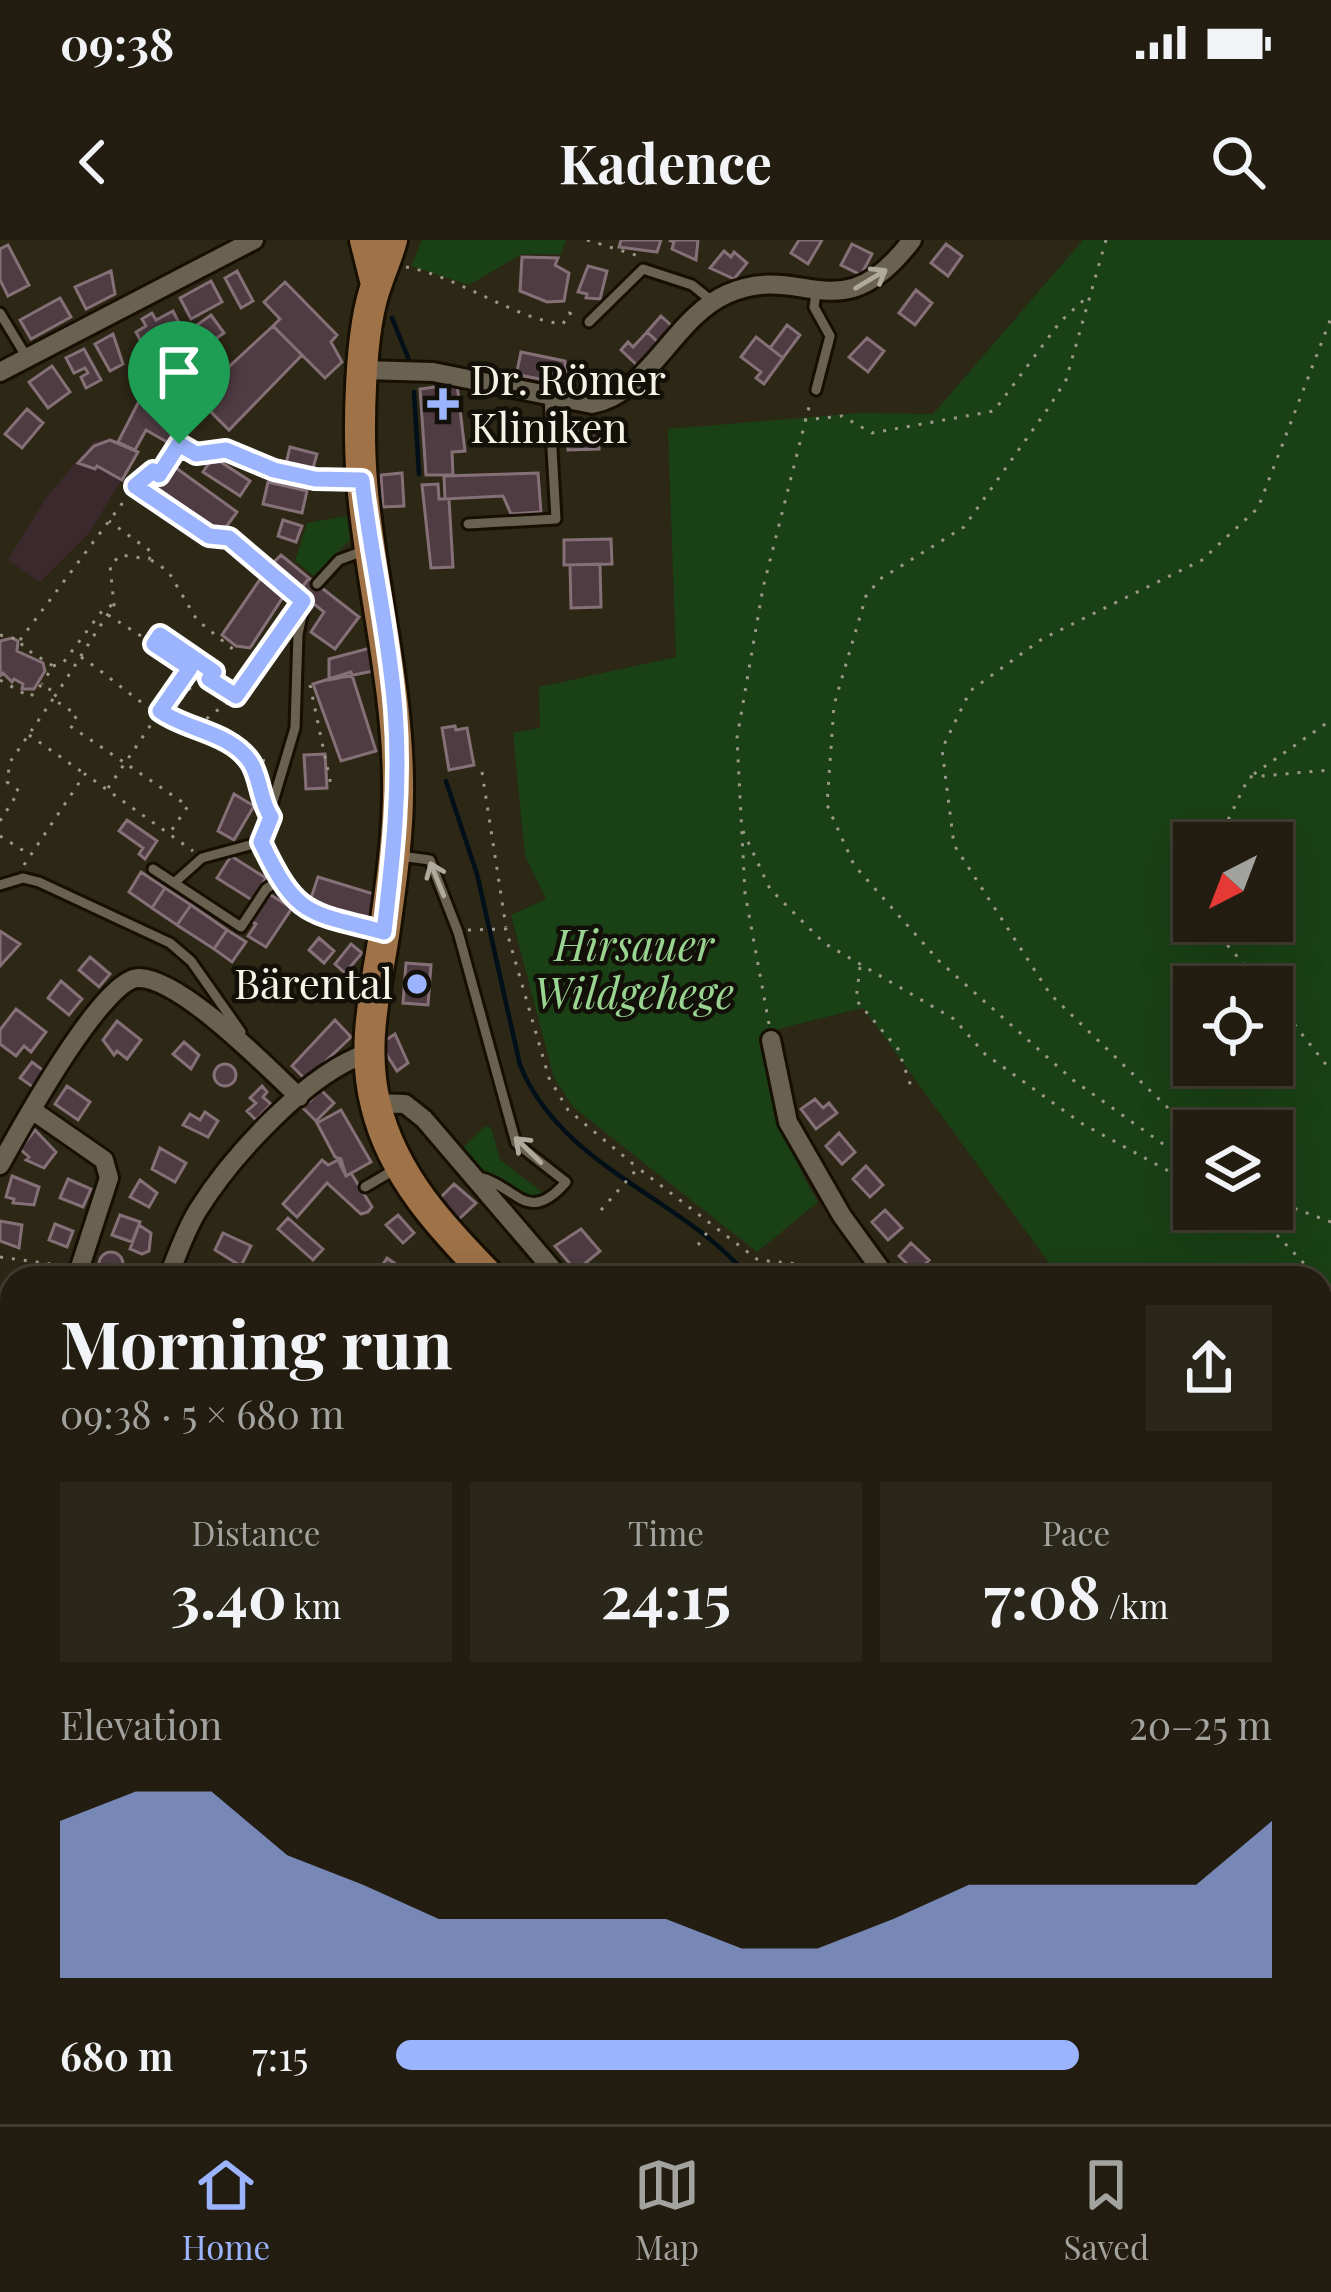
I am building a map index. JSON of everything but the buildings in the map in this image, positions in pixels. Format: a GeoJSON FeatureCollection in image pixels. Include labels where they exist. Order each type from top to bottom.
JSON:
{"type":"FeatureCollection","features":[{"type":"Feature","properties":{"kind":"main road"},"geometry":{"type":"LineString","coordinates":[[376,284],[395,249],[368,240],[376,284],[364,370],[362,480],[395,709],[398,781],[394,856],[368,1053],[375,1103],[399,1167],[479,1266]]}},
{"type":"Feature","properties":{"kind":"street"},"geometry":{"type":"LineString","coordinates":[[0,372],[254,240]]}},
{"type":"Feature","properties":{"kind":"street"},"geometry":{"type":"LineString","coordinates":[[364,370],[433,372],[592,404],[617,399],[712,301],[749,286],[816,293],[855,290],[873,281],[913,240]]}},
{"type":"Feature","properties":{"kind":"street"},"geometry":{"type":"LineString","coordinates":[[0,1166],[91,1020],[118,985],[132,978],[145,978],[184,997],[299,1097]]}},
{"type":"Feature","properties":{"kind":"street"},"geometry":{"type":"LineString","coordinates":[[771,1040],[788,1122],[842,1216],[878,1266]]}},
{"type":"Feature","properties":{"kind":"street"},"geometry":{"type":"LineString","coordinates":[[173,1266],[199,1208],[251,1143],[345,1060],[368,1053]]}},
{"type":"Feature","properties":{"kind":"street"},"geometry":{"type":"LineString","coordinates":[[375,1103],[404,1104],[424,1119],[550,1266]]}},
{"type":"Feature","properties":{"kind":"street"},"geometry":{"type":"LineString","coordinates":[[32,1110],[104,1160],[110,1178],[84,1266]]}},
{"type":"Feature","properties":{"kind":"lane"},"geometry":{"type":"LineString","coordinates":[[589,322],[643,269],[692,285],[712,301]]}},
{"type":"Feature","properties":{"kind":"lane"},"geometry":{"type":"LineString","coordinates":[[816,293],[814,308],[830,336],[816,390]]}},
{"type":"Feature","properties":{"kind":"lane"},"geometry":{"type":"LineString","coordinates":[[0,314],[26,356]]}},
{"type":"Feature","properties":{"kind":"lane"},"geometry":{"type":"LineString","coordinates":[[468,524],[556,519],[549,397]]}},
{"type":"Feature","properties":{"kind":"lane"},"geometry":{"type":"LineString","coordinates":[[135,486],[209,536],[229,538],[304,599],[295,728],[261,842],[279,880],[314,916],[384,932]]}},
{"type":"Feature","properties":{"kind":"lane"},"geometry":{"type":"LineString","coordinates":[[316,584],[339,560],[371,549]]}},
{"type":"Feature","properties":{"kind":"lane"},"geometry":{"type":"LineString","coordinates":[[174,883],[202,858],[261,842]]}},
{"type":"Feature","properties":{"kind":"lane"},"geometry":{"type":"LineString","coordinates":[[394,856],[430,860],[458,932],[516,1143],[566,1183],[553,1198],[526,1203],[489,1180],[474,1179]]}},
{"type":"Feature","properties":{"kind":"lane"},"geometry":{"type":"LineString","coordinates":[[152,869],[241,927],[266,890],[279,880]]}},
{"type":"Feature","properties":{"kind":"lane"},"geometry":{"type":"LineString","coordinates":[[0,885],[23,878],[170,943],[210,988],[244,1036],[241,1042]]}},
{"type":"Feature","properties":{"kind":"lane"},"geometry":{"type":"LineString","coordinates":[[365,1187],[399,1167]]}},
{"type":"Feature","properties":{"kind":"path"},"geometry":{"type":"LineString","coordinates":[[587,240],[642,256],[643,269]]}},
{"type":"Feature","properties":{"kind":"path"},"geometry":{"type":"LineString","coordinates":[[1106,240],[1066,380],[964,527],[880,579],[866,596],[834,705],[827,805],[854,866],[939,961],[1073,1080],[1173,1151]]}},
{"type":"Feature","properties":{"kind":"path"},"geometry":{"type":"LineString","coordinates":[[395,249],[548,322],[563,324],[567,317]]}},
{"type":"Feature","properties":{"kind":"path"},"geometry":{"type":"LineString","coordinates":[[802,420],[842,416],[872,433],[994,411],[1060,322],[1090,295]]}},
{"type":"Feature","properties":{"kind":"path"},"geometry":{"type":"LineString","coordinates":[[1173,1113],[1050,994],[954,845],[942,749],[970,691],[1042,639],[1202,560],[1258,508],[1331,318]]}},
{"type":"Feature","properties":{"kind":"path"},"geometry":{"type":"LineString","coordinates":[[771,1040],[746,892],[737,738],[763,588],[802,420],[816,390]]}},
{"type":"Feature","properties":{"kind":"path"},"geometry":{"type":"LineString","coordinates":[[20,640],[135,486],[153,471],[159,475],[179,444],[196,454],[226,450],[274,470],[315,479],[362,480]]}},
{"type":"Feature","properties":{"kind":"path"},"geometry":{"type":"LineString","coordinates":[[109,521],[153,553],[149,559]]}},
{"type":"Feature","properties":{"kind":"path"},"geometry":{"type":"LineString","coordinates":[[0,821],[19,791],[7,782],[10,762],[114,605],[110,565],[121,555],[149,559],[168,571],[196,620],[234,650]]}},
{"type":"Feature","properties":{"kind":"path"},"geometry":{"type":"LineString","coordinates":[[194,728],[236,696],[304,599]]}},
{"type":"Feature","properties":{"kind":"path"},"geometry":{"type":"LineString","coordinates":[[20,640],[23,647],[53,665],[63,663],[102,610],[114,605]]}},
{"type":"Feature","properties":{"kind":"path"},"geometry":{"type":"LineString","coordinates":[[107,614],[190,668],[107,789]]}},
{"type":"Feature","properties":{"kind":"path"},"geometry":{"type":"LineString","coordinates":[[0,634],[20,640]]}},
{"type":"Feature","properties":{"kind":"path"},"geometry":{"type":"LineString","coordinates":[[153,645],[160,635],[214,672],[209,679]]}},
{"type":"Feature","properties":{"kind":"path"},"geometry":{"type":"LineString","coordinates":[[76,648],[182,726],[226,740],[250,762],[271,817]]}},
{"type":"Feature","properties":{"kind":"path"},"geometry":{"type":"LineString","coordinates":[[249,660],[258,666]]}},
{"type":"Feature","properties":{"kind":"path"},"geometry":{"type":"LineString","coordinates":[[0,680],[29,698],[53,665]]}},
{"type":"Feature","properties":{"kind":"path"},"geometry":{"type":"LineString","coordinates":[[308,666],[313,711],[326,747],[331,785]]}},
{"type":"Feature","properties":{"kind":"path"},"geometry":{"type":"LineString","coordinates":[[196,670],[236,696]]}},
{"type":"Feature","properties":{"kind":"path"},"geometry":{"type":"LineString","coordinates":[[171,694],[180,700],[202,674]]}},
{"type":"Feature","properties":{"kind":"path"},"geometry":{"type":"LineString","coordinates":[[41,682],[77,715],[70,726],[188,806],[169,834]]}},
{"type":"Feature","properties":{"kind":"path"},"geometry":{"type":"LineString","coordinates":[[1227,822],[1249,777],[1331,720]]}},
{"type":"Feature","properties":{"kind":"path"},"geometry":{"type":"LineString","coordinates":[[29,735],[182,843]]}},
{"type":"Feature","properties":{"kind":"path"},"geometry":{"type":"LineString","coordinates":[[250,762],[273,760]]}},
{"type":"Feature","properties":{"kind":"path"},"geometry":{"type":"LineString","coordinates":[[1249,777],[1331,770]]}},
{"type":"Feature","properties":{"kind":"path"},"geometry":{"type":"LineString","coordinates":[[482,772],[506,929],[549,1078],[568,1110],[758,1259],[804,1266]]}},
{"type":"Feature","properties":{"kind":"path"},"geometry":{"type":"LineString","coordinates":[[23,878],[31,856],[86,775]]}},
{"type":"Feature","properties":{"kind":"path"},"geometry":{"type":"LineString","coordinates":[[742,830],[770,889],[824,943],[896,981],[953,1019],[985,1054],[1081,1123],[1173,1173]]}},
{"type":"Feature","properties":{"kind":"path"},"geometry":{"type":"LineString","coordinates":[[0,836],[31,856]]}},
{"type":"Feature","properties":{"kind":"path"},"geometry":{"type":"LineString","coordinates":[[482,929],[506,929]]}},
{"type":"Feature","properties":{"kind":"path"},"geometry":{"type":"LineString","coordinates":[[1228,942],[1246,966]]}},
{"type":"Feature","properties":{"kind":"path"},"geometry":{"type":"LineString","coordinates":[[861,965],[856,1000],[898,1048],[912,1089]]}},
{"type":"Feature","properties":{"kind":"path"},"geometry":{"type":"LineString","coordinates":[[1293,1023],[1331,1071]]}},
{"type":"Feature","properties":{"kind":"path"},"geometry":{"type":"LineString","coordinates":[[601,1210],[638,1168]]}},
{"type":"Feature","properties":{"kind":"path"},"geometry":{"type":"LineString","coordinates":[[1293,1208],[1331,1222]]}},
{"type":"Feature","properties":{"kind":"path"},"geometry":{"type":"LineString","coordinates":[[698,1245],[713,1225]]}},
{"type":"Feature","properties":{"kind":"path"},"geometry":{"type":"LineString","coordinates":[[1272,1230],[1307,1266]]}},
{"type":"Feature","properties":{"kind":"path"},"geometry":{"type":"LineString","coordinates":[[0,1257],[46,1266]]}},
{"type":"Feature","properties":{"kind":"shaded area"},"geometry":{"type":"Polygon","coordinates":[[[111,438],[139,451],[89,533],[40,582],[8,560],[46,498],[93,442],[111,438]]]}},
{"type":"Feature","properties":{"kind":"green space"},"geometry":{"type":"Polygon","coordinates":[[[422,240],[566,240],[561,254],[522,254],[469,285],[411,266],[422,240]]]}},
{"type":"Feature","properties":{"kind":"green space","name":"Hirsauer Wildgehege"},"geometry":{"type":"Polygon","coordinates":[[[1083,240],[1331,240],[1331,1266],[1051,1266],[863,1008],[762,1033],[781,1121],[818,1202],[757,1252],[573,1107],[554,1078],[511,915],[546,899],[525,856],[513,733],[540,728],[539,687],[676,657],[668,429],[860,413],[933,414],[1083,240]]]}},
{"type":"Feature","properties":{"kind":"green space"},"geometry":{"type":"Polygon","coordinates":[[[347,516],[350,540],[314,576],[295,561],[307,523],[347,516]]]}},
{"type":"Feature","properties":{"kind":"green space"},"geometry":{"type":"Polygon","coordinates":[[[484,1127],[491,1127],[500,1160],[546,1195],[511,1191],[469,1158],[461,1149],[484,1127]]]}},
{"type":"Feature","properties":{"kind":"waterway"},"geometry":{"type":"LineString","coordinates":[[392,318],[411,365]]}},
{"type":"Feature","properties":{"kind":"waterway"},"geometry":{"type":"LineString","coordinates":[[414,392],[419,474]]}},
{"type":"Feature","properties":{"kind":"waterway"},"geometry":{"type":"LineString","coordinates":[[446,781],[477,874],[520,1065],[539,1101],[595,1157],[693,1226],[738,1266]]}},
{"type":"Feature","properties":{"kind":"place","name":"Dr. Römer Kliniken"},"geometry":{"type":"Point","coordinates":[443,404]}},
{"type":"Feature","properties":{"kind":"place","name":"Bärental"},"geometry":{"type":"Point","coordinates":[417,984]}},
{"type":"Feature","properties":{"kind":"route"},"geometry":{"type":"LineString","coordinates":[[179,444],[196,454],[226,450],[274,470],[315,479],[362,480],[391,671],[397,747],[398,818],[384,932],[314,916],[294,900],[261,842],[271,817],[250,762],[226,740],[182,726],[160,711],[190,668],[154,644],[160,635],[214,672],[209,679],[236,696],[303,601],[229,538],[209,536],[135,486],[153,471],[159,475],[179,444]]}}]}
